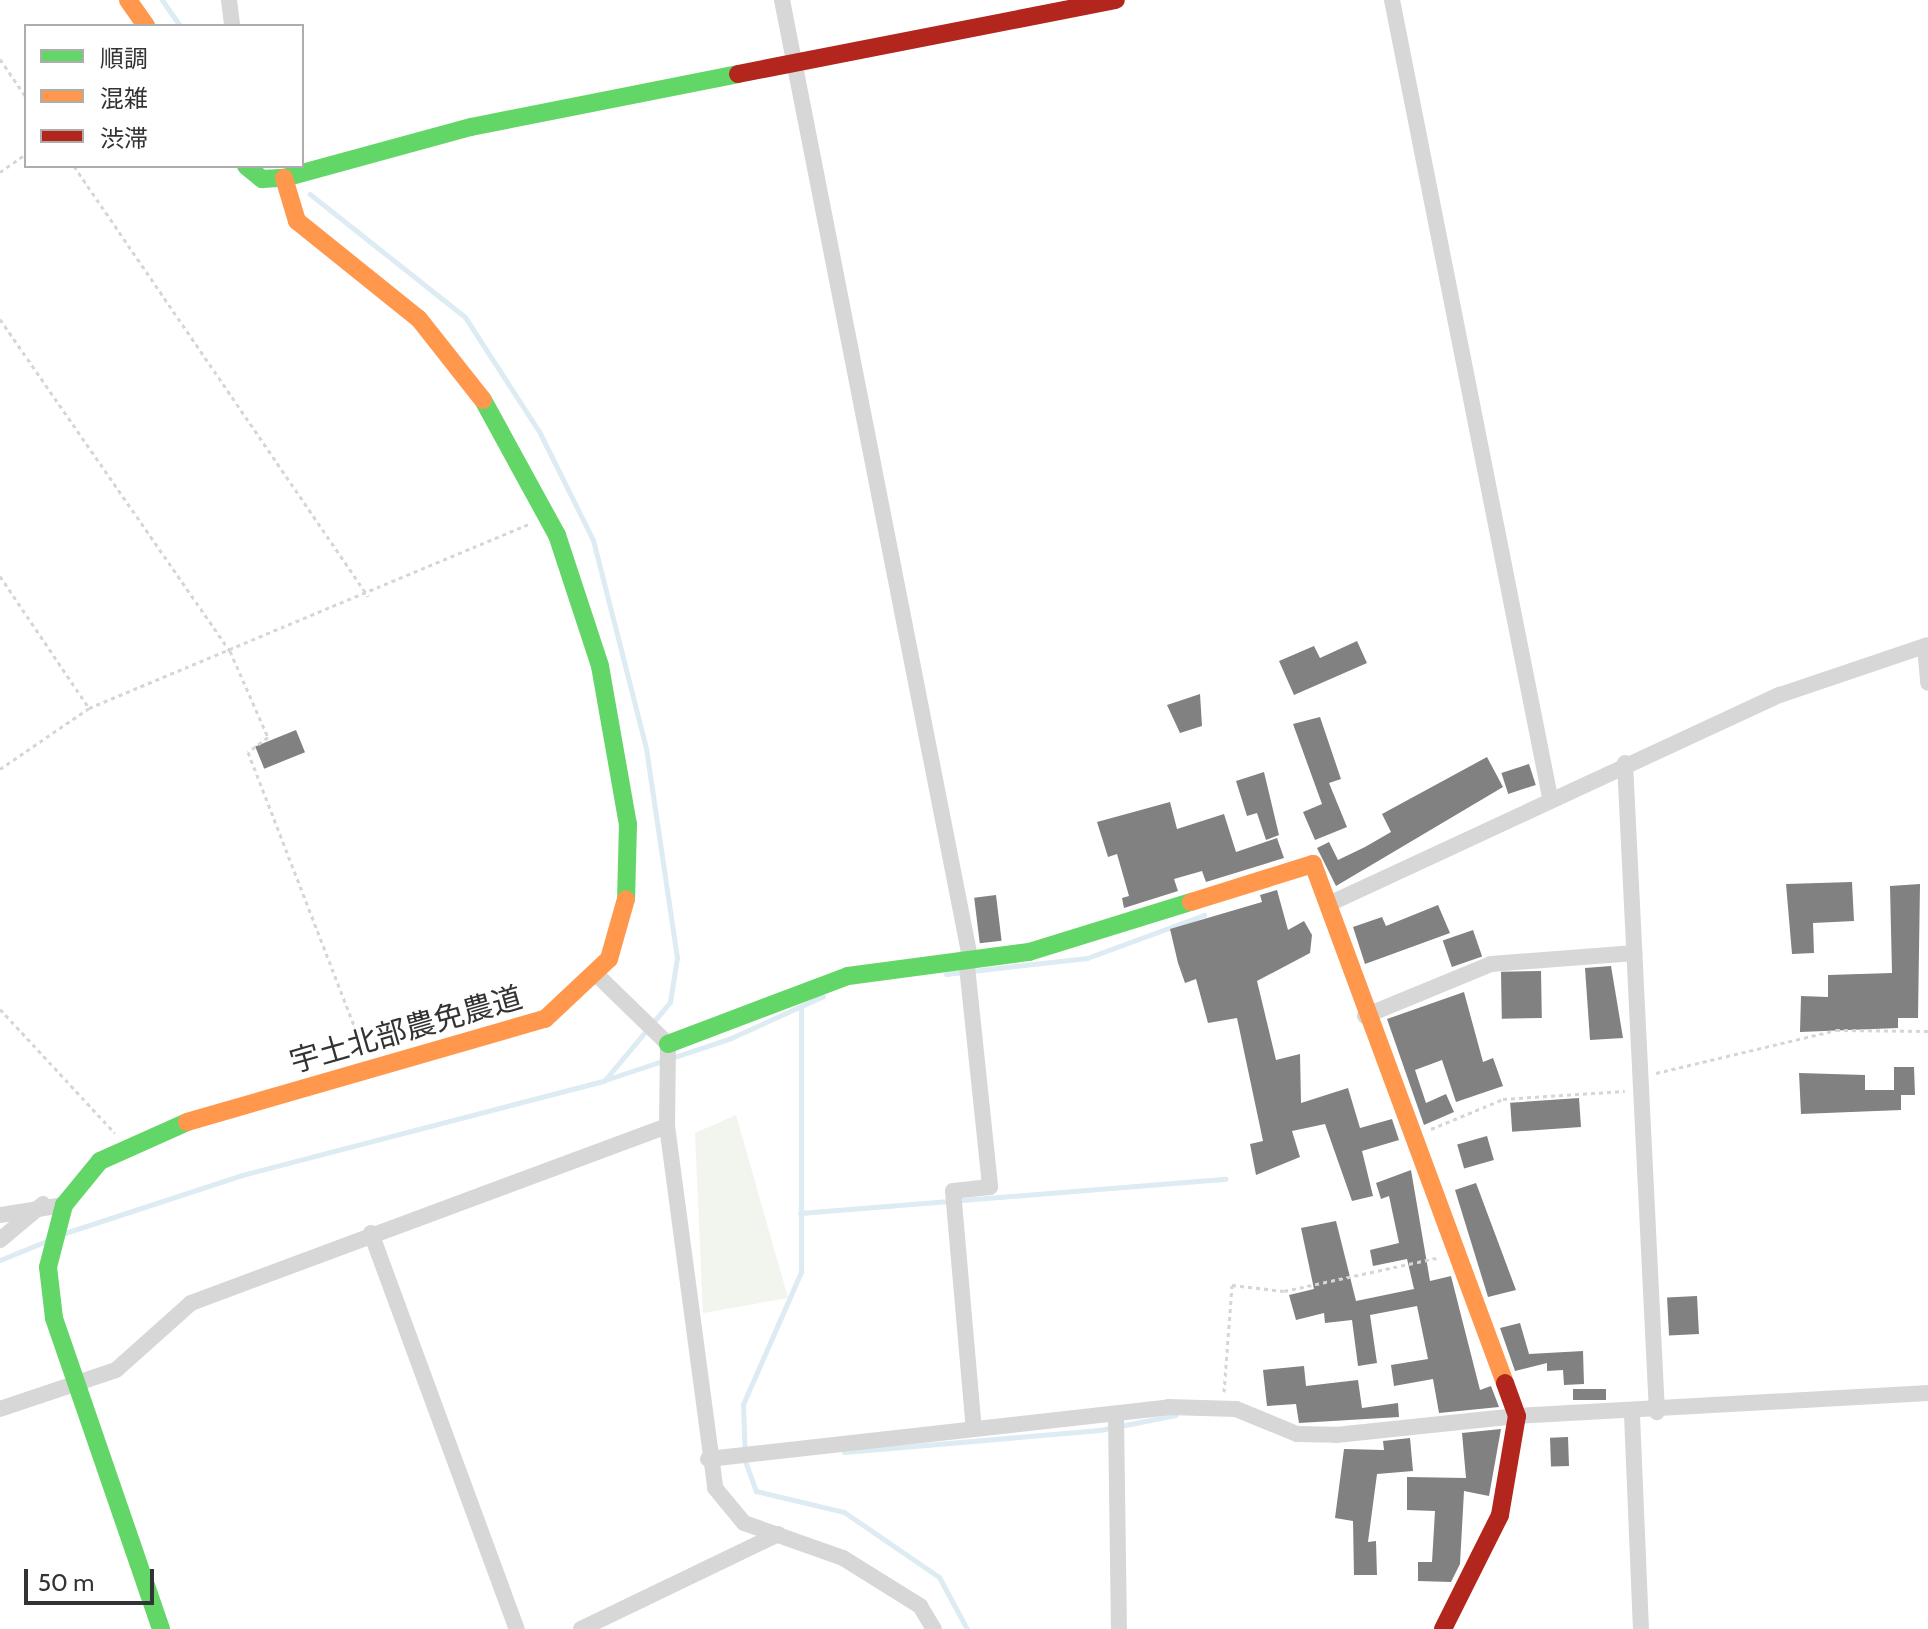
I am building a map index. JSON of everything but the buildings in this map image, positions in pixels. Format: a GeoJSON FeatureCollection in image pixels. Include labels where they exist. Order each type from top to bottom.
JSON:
{"type":"FeatureCollection","features":[{"type":"Feature","properties":{"kind":"street"},"geometry":{"type":"LineString","coordinates":[[128,0],[145,24]]}},
{"type":"Feature","properties":{"kind":"street"},"geometry":{"type":"LineString","coordinates":[[229,0],[232,24]]}},
{"type":"Feature","properties":{"kind":"street"},"geometry":{"type":"LineString","coordinates":[[782,0],[968,957],[990,1187],[953,1191],[974,1429]]}},
{"type":"Feature","properties":{"kind":"street"},"geometry":{"type":"LineString","coordinates":[[304,168],[471,127],[795,66],[1116,0]]}},
{"type":"Feature","properties":{"kind":"street"},"geometry":{"type":"LineString","coordinates":[[1392,0],[1550,797]]}},
{"type":"Feature","properties":{"kind":"street"},"geometry":{"type":"LineString","coordinates":[[248,168],[262,179],[284,178],[302,168]]}},
{"type":"Feature","properties":{"kind":"street","name":"宇土北部農免農道"},"geometry":{"type":"LineString","coordinates":[[161,1629],[73,1385],[49,1290],[52,1246],[60,1214],[87,1173],[126,1144],[196,1117],[535,1024],[597,975],[624,925],[632,853],[600,666],[546,512],[475,385],[442,342],[297,221],[284,178]]}},
{"type":"Feature","properties":{"kind":"street"},"geometry":{"type":"LineString","coordinates":[[1331,903],[1550,797],[1780,695],[1927,645],[1928,683]]}},
{"type":"Feature","properties":{"kind":"street"},"geometry":{"type":"LineString","coordinates":[[1625,763],[1643,1077],[1657,1412]]}},
{"type":"Feature","properties":{"kind":"street"},"geometry":{"type":"LineString","coordinates":[[668,1044],[848,976],[968,957],[1029,952],[1313,864],[1331,903],[1365,1016],[1459,1254],[1517,1416],[1500,1515],[1443,1629]]}},
{"type":"Feature","properties":{"kind":"street"},"geometry":{"type":"LineString","coordinates":[[1365,1016],[1491,964],[1635,953]]}},
{"type":"Feature","properties":{"kind":"street"},"geometry":{"type":"LineString","coordinates":[[597,975],[668,1044],[667,1126],[708,1459],[732,1515],[843,1558],[920,1606],[934,1629]]}},
{"type":"Feature","properties":{"kind":"street"},"geometry":{"type":"LineString","coordinates":[[0,1409],[116,1370],[191,1303],[371,1233],[667,1126]]}},
{"type":"Feature","properties":{"kind":"street"},"geometry":{"type":"LineString","coordinates":[[0,1215],[43,1204],[60,1214]]}},
{"type":"Feature","properties":{"kind":"street"},"geometry":{"type":"LineString","coordinates":[[0,1240],[43,1204]]}},
{"type":"Feature","properties":{"kind":"street"},"geometry":{"type":"LineString","coordinates":[[371,1233],[517,1629]]}},
{"type":"Feature","properties":{"kind":"street"},"geometry":{"type":"LineString","coordinates":[[708,1459],[974,1429],[1223,1408],[1310,1434],[1517,1416],[1632,1415],[1928,1393]]}},
{"type":"Feature","properties":{"kind":"street"},"geometry":{"type":"LineString","coordinates":[[1632,1415],[1641,1629]]}},
{"type":"Feature","properties":{"kind":"street"},"geometry":{"type":"LineString","coordinates":[[1116,1417],[1119,1629]]}},
{"type":"Feature","properties":{"kind":"street"},"geometry":{"type":"LineString","coordinates":[[581,1629],[778,1534]]}},
{"type":"Feature","properties":{"kind":"path"},"geometry":{"type":"LineString","coordinates":[[0,59],[24,94]]}},
{"type":"Feature","properties":{"kind":"path"},"geometry":{"type":"LineString","coordinates":[[0,172],[24,155]]}},
{"type":"Feature","properties":{"kind":"path"},"geometry":{"type":"LineString","coordinates":[[75,168],[368,596]]}},
{"type":"Feature","properties":{"kind":"path"},"geometry":{"type":"LineString","coordinates":[[0,319],[230,651],[268,737],[248,752],[372,1071]]}},
{"type":"Feature","properties":{"kind":"path"},"geometry":{"type":"LineString","coordinates":[[0,769],[89,708],[502,540],[546,512]]}},
{"type":"Feature","properties":{"kind":"path"},"geometry":{"type":"LineString","coordinates":[[0,576],[89,708]]}},
{"type":"Feature","properties":{"kind":"path"},"geometry":{"type":"LineString","coordinates":[[0,1009],[126,1144]]}},
{"type":"Feature","properties":{"kind":"path"},"geometry":{"type":"LineString","coordinates":[[1413,1137],[1503,1099],[1635,1090],[1643,1077],[1836,1030],[1928,1031]]}},
{"type":"Feature","properties":{"kind":"path"},"geometry":{"type":"LineString","coordinates":[[1223,1408],[1232,1285],[1284,1291],[1459,1254]]}},
{"type":"Feature","properties":{"kind":"shaded area"},"geometry":{"type":"Polygon","coordinates":[[[736,1115],[788,1298],[703,1313],[695,1133],[736,1115]]]}},
{"type":"Feature","properties":{"kind":"waterway"},"geometry":{"type":"LineString","coordinates":[[162,0],[179,24]]}},
{"type":"Feature","properties":{"kind":"waterway"},"geometry":{"type":"LineString","coordinates":[[65,1233],[242,1175],[604,1081],[670,1002],[677,958],[646,748],[593,540],[540,433],[465,317],[310,194]]}},
{"type":"Feature","properties":{"kind":"waterway"},"geometry":{"type":"LineString","coordinates":[[946,974],[1087,958],[1204,915]]}},
{"type":"Feature","properties":{"kind":"waterway"},"geometry":{"type":"LineString","coordinates":[[605,1080],[731,1038],[823,996]]}},
{"type":"Feature","properties":{"kind":"waterway"},"geometry":{"type":"LineString","coordinates":[[801,1009],[801,1272],[743,1404],[745,1461],[756,1491],[844,1512],[939,1577],[967,1629]]}},
{"type":"Feature","properties":{"kind":"waterway"},"geometry":{"type":"LineString","coordinates":[[800,1213],[1226,1179]]}},
{"type":"Feature","properties":{"kind":"waterway"},"geometry":{"type":"LineString","coordinates":[[0,1260],[49,1240]]}},
{"type":"Feature","properties":{"kind":"waterway"},"geometry":{"type":"LineString","coordinates":[[844,1452],[1100,1430],[1176,1415]]}},
{"type":"Feature","properties":{"kind":"traffic: fast"},"geometry":{"type":"LineString","coordinates":[[248,168],[262,179],[284,178],[471,127],[738,74]]}},
{"type":"Feature","properties":{"kind":"traffic: fast"},"geometry":{"type":"LineString","coordinates":[[483,400],[557,535],[600,666],[628,824],[626,899]]}},
{"type":"Feature","properties":{"kind":"traffic: fast"},"geometry":{"type":"LineString","coordinates":[[668,1044],[848,976],[1029,952],[1191,902]]}},
{"type":"Feature","properties":{"kind":"traffic: fast"},"geometry":{"type":"LineString","coordinates":[[161,1629],[54,1318],[48,1267],[64,1205],[100,1161],[187,1122]]}},
{"type":"Feature","properties":{"kind":"traffic: slow"},"geometry":{"type":"LineString","coordinates":[[128,0],[145,24]]}},
{"type":"Feature","properties":{"kind":"traffic: slow"},"geometry":{"type":"LineString","coordinates":[[284,178],[297,221],[419,319],[483,400]]}},
{"type":"Feature","properties":{"kind":"traffic: slow"},"geometry":{"type":"LineString","coordinates":[[1191,902],[1313,864],[1505,1383]]}},
{"type":"Feature","properties":{"kind":"traffic: slow"},"geometry":{"type":"LineString","coordinates":[[187,1122],[545,1019],[609,959],[626,899]]}},
{"type":"Feature","properties":{"kind":"traffic: jam"},"geometry":{"type":"LineString","coordinates":[[738,74],[1116,0]]}},
{"type":"Feature","properties":{"kind":"traffic: jam"},"geometry":{"type":"LineString","coordinates":[[1443,1629],[1500,1515],[1517,1416],[1505,1383]]}}]}
